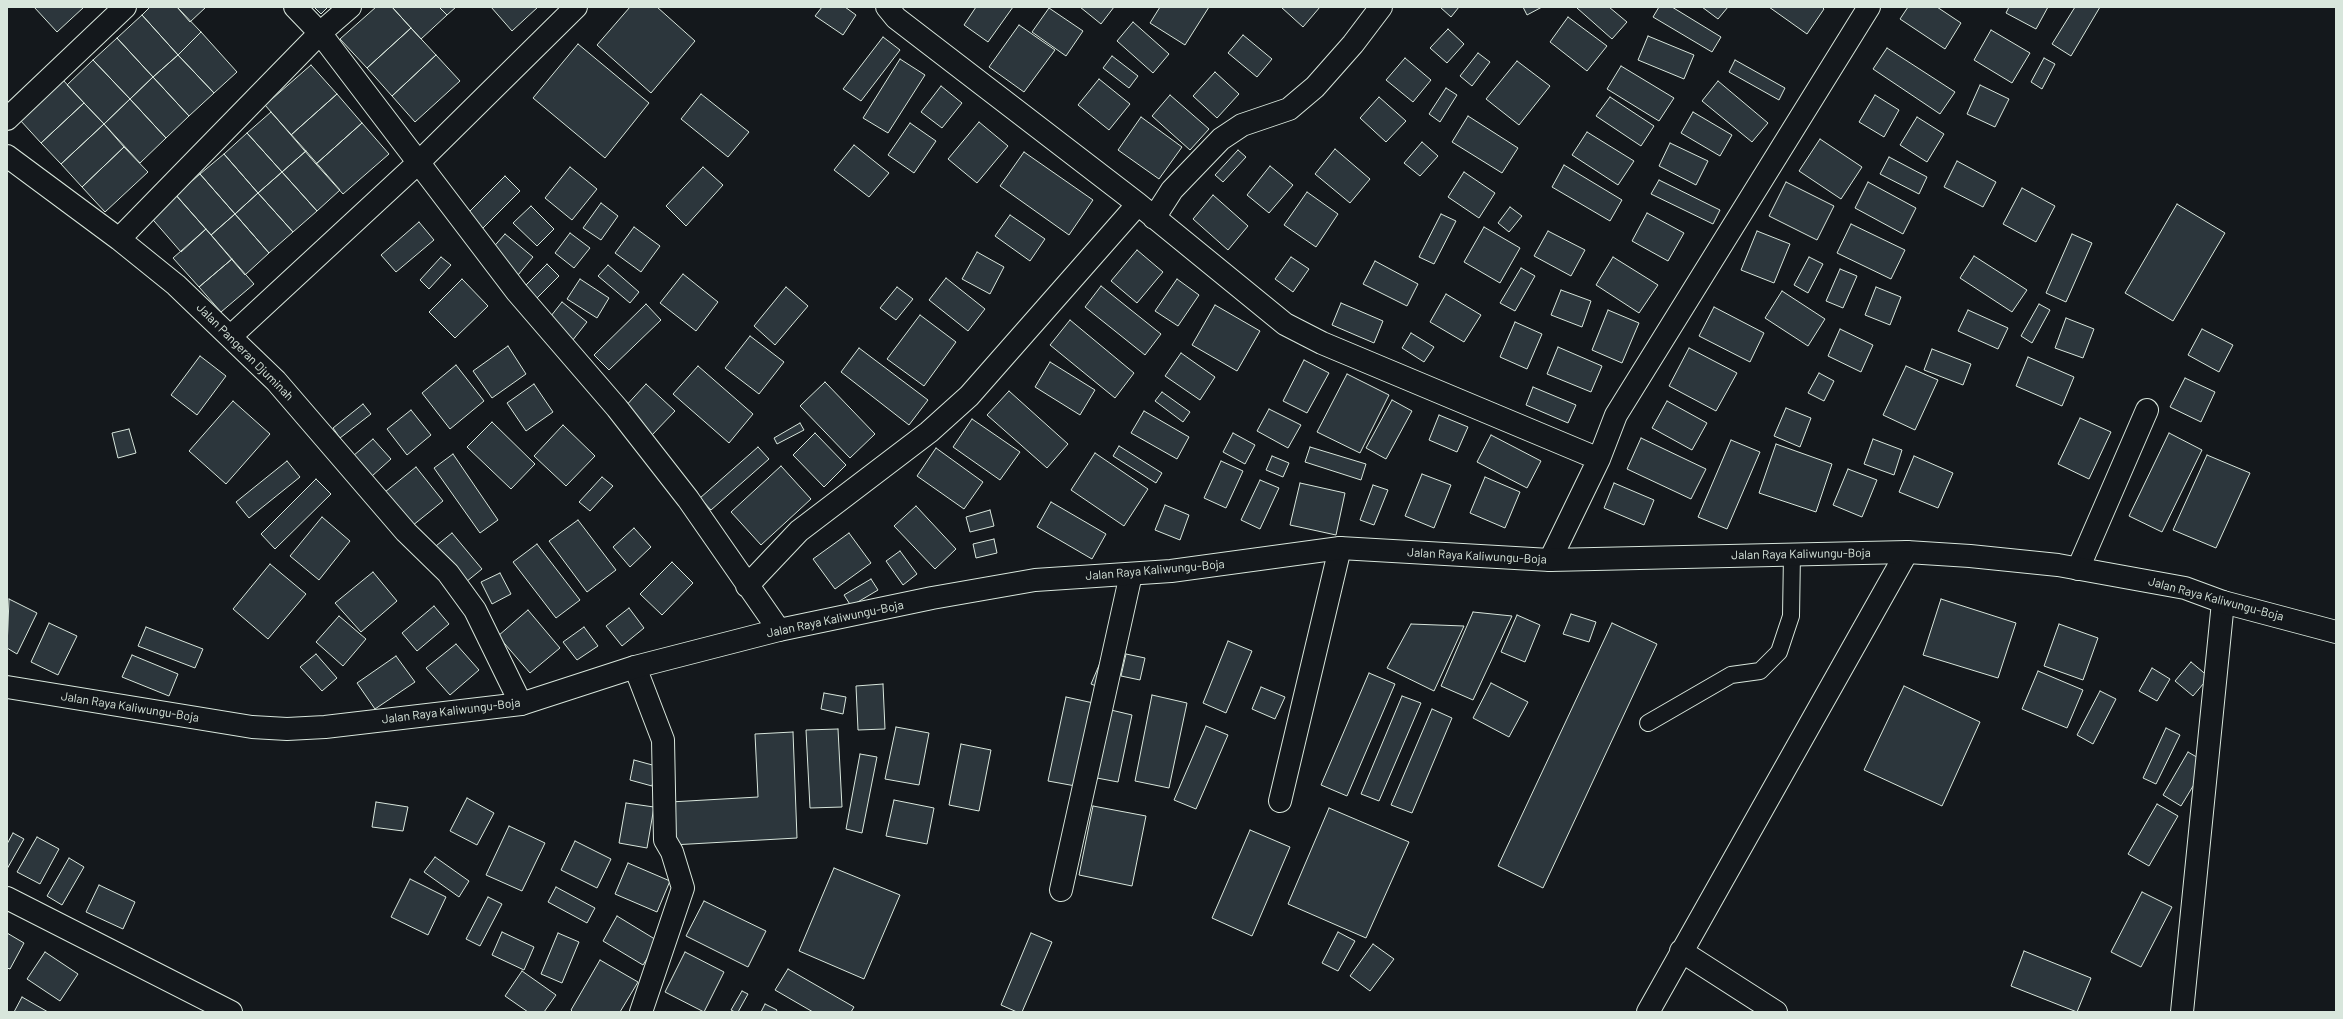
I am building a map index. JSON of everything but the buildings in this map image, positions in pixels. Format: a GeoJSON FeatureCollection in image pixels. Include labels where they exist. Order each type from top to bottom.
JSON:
{"type":"FeatureCollection","features":[{"type":"Feature","properties":{"kind":"street"},"geometry":{"type":"LineString","coordinates":[[7,119],[125,7]]}},
{"type":"Feature","properties":{"kind":"street"},"geometry":{"type":"LineString","coordinates":[[295,7],[320,33],[517,292],[617,408],[688,499],[779,630]]}},
{"type":"Feature","properties":{"kind":"street"},"geometry":{"type":"LineString","coordinates":[[119,239],[320,33],[350,7]]}},
{"type":"Feature","properties":{"kind":"street"},"geometry":{"type":"LineString","coordinates":[[231,336],[418,163],[576,7]]}},
{"type":"Feature","properties":{"kind":"street"},"geometry":{"type":"LineString","coordinates":[[887,7],[896,18],[1138,204],[1285,324],[1322,343],[1599,459]]}},
{"type":"Feature","properties":{"kind":"street"},"geometry":{"type":"LineString","coordinates":[[1154,218],[1172,190],[1221,139],[1242,124],[1289,109],[1315,87],[1353,44],[1381,7]]}},
{"type":"Feature","properties":{"kind":"street"},"geometry":{"type":"LineString","coordinates":[[1550,560],[1599,459],[1616,416],[1867,8]]}},
{"type":"Feature","properties":{"kind":"street","name":"Jalan Pangeran Djuminah"},"geometry":{"type":"LineString","coordinates":[[7,156],[119,239],[176,285],[231,336],[276,381],[406,532],[448,573],[475,610],[492,640],[511,685],[521,704]]}},
{"type":"Feature","properties":{"kind":"street"},"geometry":{"type":"LineString","coordinates":[[747,586],[799,531],[894,460],[969,396],[1138,204]]}},
{"type":"Feature","properties":{"kind":"street"},"geometry":{"type":"LineString","coordinates":[[2078,569],[2147,410]]}},
{"type":"Feature","properties":{"kind":"street"},"geometry":{"type":"LineString","coordinates":[[1280,801],[1340,548]]}},
{"type":"Feature","properties":{"kind":"street","name":"Jalan Raya Kaliwungu-Boja"},"geometry":{"type":"LineString","coordinates":[[7,687],[252,727],[287,729],[325,727],[521,704],[635,667],[779,630],[932,598],[1035,580],[1171,571],[1340,548],[1550,560],[1906,552],[1970,556],[2078,569],[2185,588],[2223,602],[2336,632]]}},
{"type":"Feature","properties":{"kind":"street"},"geometry":{"type":"LineString","coordinates":[[1648,1012],[1906,552]]}},
{"type":"Feature","properties":{"kind":"street"},"geometry":{"type":"LineString","coordinates":[[1061,890],[1131,574]]}},
{"type":"Feature","properties":{"kind":"street"},"geometry":{"type":"LineString","coordinates":[[2182,1012],[2223,602]]}},
{"type":"Feature","properties":{"kind":"street"},"geometry":{"type":"LineString","coordinates":[[635,667],[663,740],[664,840],[672,852],[683,888],[641,1012]]}},
{"type":"Feature","properties":{"kind":"street"},"geometry":{"type":"LineString","coordinates":[[7,898],[231,1012]]}},
{"type":"Feature","properties":{"kind":"street"},"geometry":{"type":"LineString","coordinates":[[1681,951],[1776,1012]]}},
{"type":"Feature","properties":{"kind":"lane"},"geometry":{"type":"LineString","coordinates":[[1648,723],[1731,675],[1760,671],[1779,652],[1791,616],[1792,554]]}}]}
